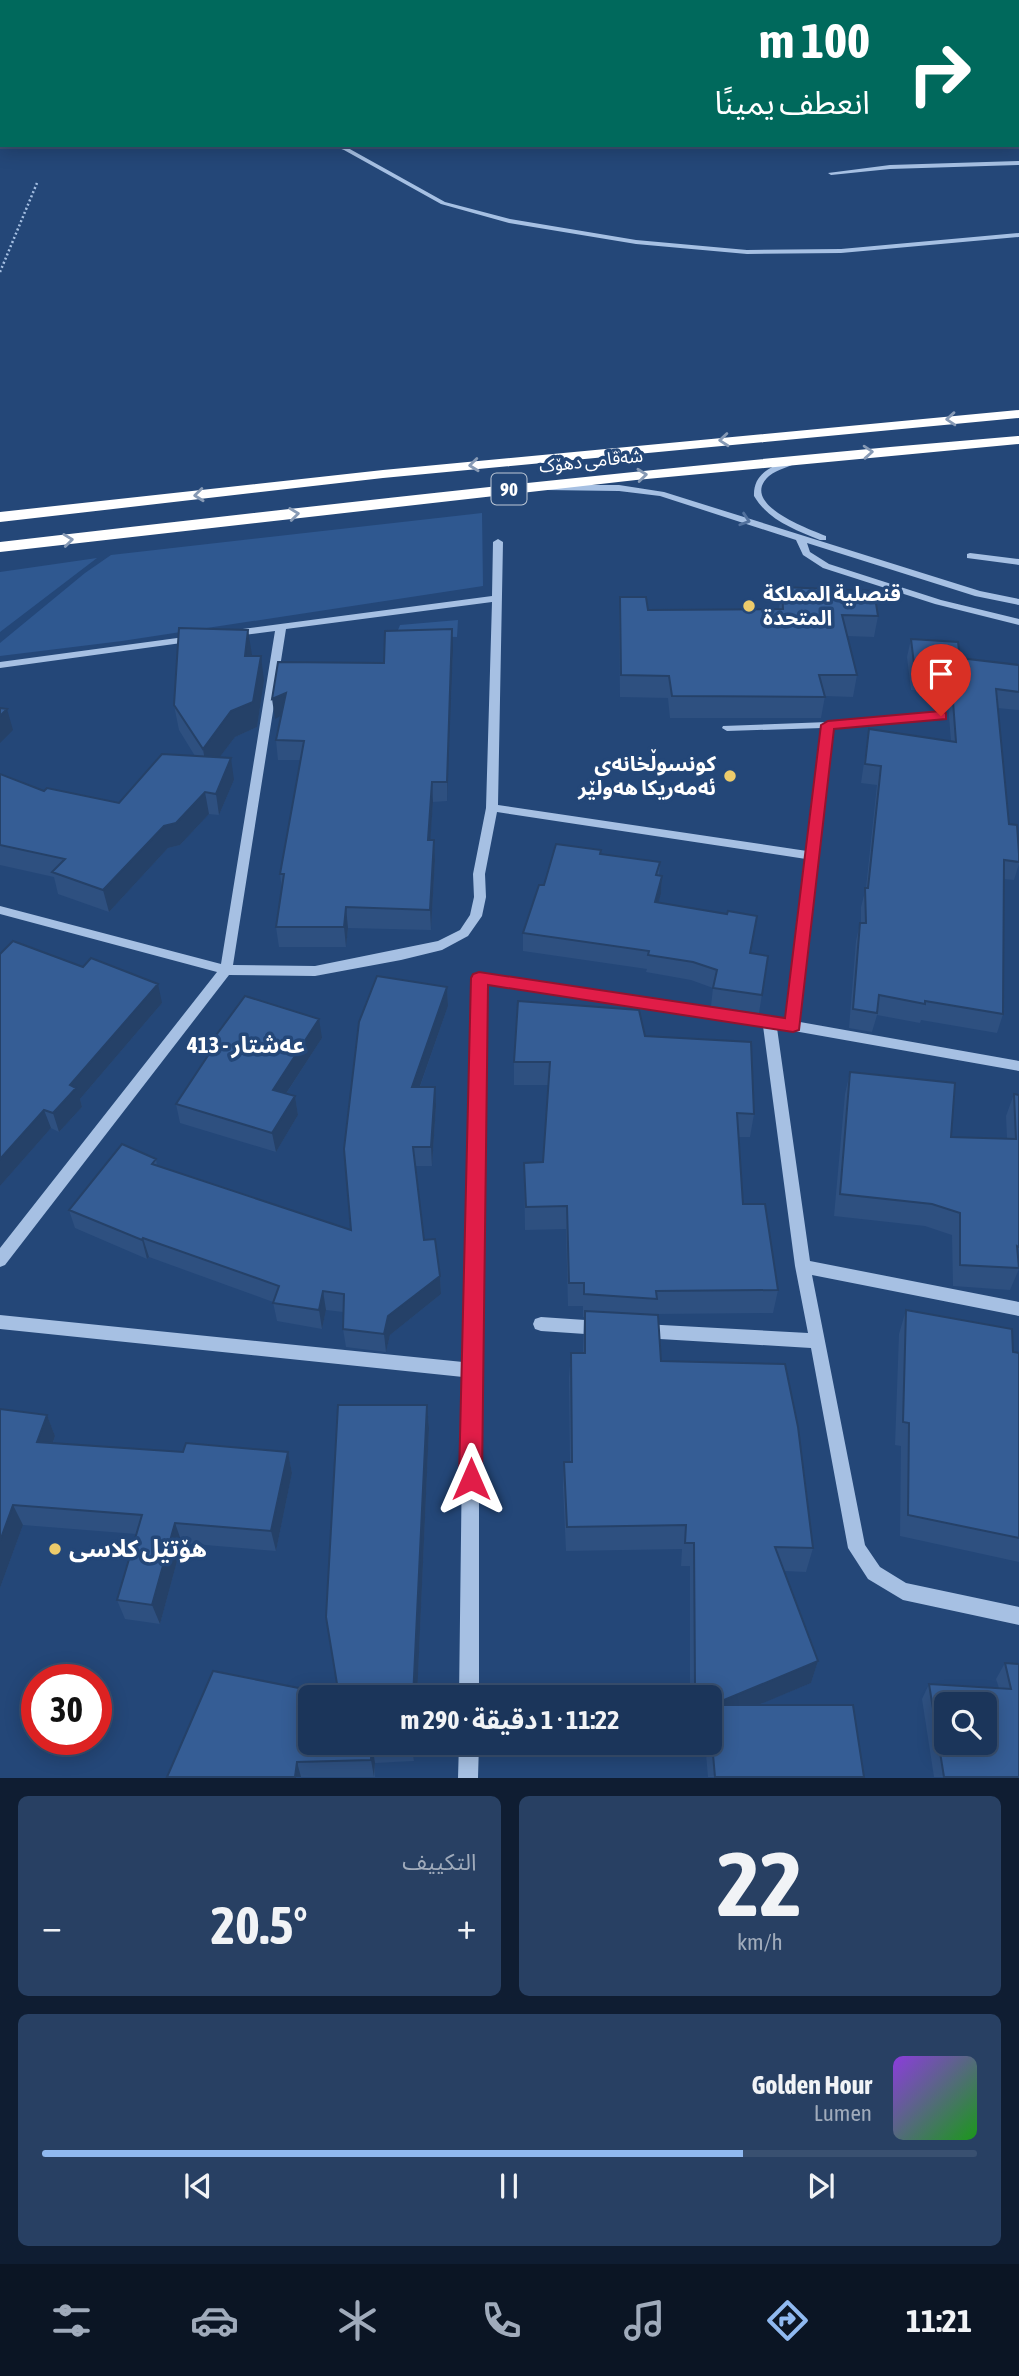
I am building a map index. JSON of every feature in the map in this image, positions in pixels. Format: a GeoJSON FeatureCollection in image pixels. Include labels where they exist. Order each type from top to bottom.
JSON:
{"type":"FeatureCollection","features":[{"type":"Feature","properties":{"kind":"highway","name":"شەقامی دهۆک"},"geometry":{"type":"LineString","coordinates":[[0,517],[581,454],[1019,414]]}},
{"type":"Feature","properties":{"kind":"highway","name":"شەقامی دهۆک"},"geometry":{"type":"LineString","coordinates":[[0,547],[839,454],[1019,440]]}},
{"type":"Feature","properties":{"kind":"street"},"geometry":{"type":"LineString","coordinates":[[340,147],[443,203],[509,221],[636,242],[747,253],[841,251],[1019,235]]}},
{"type":"Feature","properties":{"kind":"street"},"geometry":{"type":"LineString","coordinates":[[831,173],[890,167],[1019,163]]}},
{"type":"Feature","properties":{"kind":"street"},"geometry":{"type":"LineString","coordinates":[[839,454],[793,462],[773,469],[758,483],[758,496],[769,511],[779,518],[874,562]]}},
{"type":"Feature","properties":{"kind":"street"},"geometry":{"type":"LineString","coordinates":[[510,489],[608,488],[651,492],[978,594],[1019,602]]}},
{"type":"Feature","properties":{"kind":"street"},"geometry":{"type":"LineString","coordinates":[[800,538],[806,553],[826,566],[938,602],[1019,622]]}},
{"type":"Feature","properties":{"kind":"street"},"geometry":{"type":"LineString","coordinates":[[3,915],[226,970],[315,971],[415,952],[442,945],[464,933],[476,916],[480,897],[479,874],[492,808],[498,542]]}},
{"type":"Feature","properties":{"kind":"street"},"geometry":{"type":"LineString","coordinates":[[970,556],[1019,562]]}},
{"type":"Feature","properties":{"kind":"street"},"geometry":{"type":"LineString","coordinates":[[226,634],[495,599]]}},
{"type":"Feature","properties":{"kind":"street"},"geometry":{"type":"LineString","coordinates":[[0,1260],[226,970],[281,627]]}},
{"type":"Feature","properties":{"kind":"street"},"geometry":{"type":"LineString","coordinates":[[0,665],[198,638]]}},
{"type":"Feature","properties":{"kind":"street"},"geometry":{"type":"LineString","coordinates":[[727,728],[828,725],[941,716]]}},
{"type":"Feature","properties":{"kind":"street"},"geometry":{"type":"LineString","coordinates":[[793,1026],[828,725]]}},
{"type":"Feature","properties":{"kind":"street"},"geometry":{"type":"LineString","coordinates":[[492,808],[812,856]]}},
{"type":"Feature","properties":{"kind":"street"},"geometry":{"type":"LineString","coordinates":[[469,1685],[471,1370],[479,978],[769,1022],[1019,1066]]}},
{"type":"Feature","properties":{"kind":"street"},"geometry":{"type":"LineString","coordinates":[[769,1022],[803,1266],[858,1548],[874,1573],[903,1591],[1019,1616]]}},
{"type":"Feature","properties":{"kind":"street"},"geometry":{"type":"LineString","coordinates":[[803,1266],[1019,1309]]}},
{"type":"Feature","properties":{"kind":"street"},"geometry":{"type":"LineString","coordinates":[[0,1322],[471,1370]]}},
{"type":"Feature","properties":{"kind":"street"},"geometry":{"type":"LineString","coordinates":[[541,1324],[817,1341]]}},
{"type":"Feature","properties":{"kind":"street"},"geometry":{"type":"LineString","coordinates":[[468,1777],[469,1755]]}},
{"type":"Feature","properties":{"kind":"path"},"geometry":{"type":"LineString","coordinates":[[0,272],[37,183]]}},
{"type":"Feature","properties":{"kind":"shaded area"},"geometry":{"type":"Polygon","coordinates":[[[482,513],[483,586],[122,641],[0,656],[0,643],[111,555],[482,513]]]}},
{"type":"Feature","properties":{"kind":"shaded area"},"geometry":{"type":"Polygon","coordinates":[[[97,558],[0,632],[0,572],[97,558]]]}},
{"type":"Feature","properties":{"kind":"shaded area"},"geometry":{"type":"Polygon","coordinates":[[[458,620],[457,637],[396,635],[400,625],[458,620]]]}},
{"type":"Feature","properties":{"kind":"building"},"geometry":{"type":"Polygon","coordinates":[[[782,587],[874,591],[878,616],[842,615],[857,675],[819,675],[825,697],[672,696],[669,676],[621,675],[620,597],[646,597],[648,610],[783,609],[782,587]]]}},
{"type":"Feature","properties":{"kind":"building"},"geometry":{"type":"Polygon","coordinates":[[[179,628],[248,630],[245,656],[261,656],[253,702],[231,711],[203,749],[174,705],[179,628]]]}},
{"type":"Feature","properties":{"kind":"building"},"geometry":{"type":"Polygon","coordinates":[[[452,629],[447,782],[432,782],[428,840],[434,840],[430,910],[346,907],[344,927],[276,927],[284,874],[280,874],[304,741],[276,740],[286,693],[272,699],[278,662],[384,663],[385,631],[452,629]]]}},
{"type":"Feature","properties":{"kind":"building"},"geometry":{"type":"Polygon","coordinates":[[[911,639],[958,642],[960,658],[1019,665],[1019,692],[996,689],[1009,824],[1017,825],[1019,854],[1019,862],[1004,860],[1003,1014],[879,995],[877,1013],[853,1009],[860,923],[866,923],[865,888],[868,888],[881,766],[865,764],[869,729],[956,742],[951,674],[915,672],[911,639]]]}},
{"type":"Feature","properties":{"kind":"building"},"geometry":{"type":"Polygon","coordinates":[[[162,754],[231,758],[216,794],[205,792],[176,823],[164,826],[103,890],[52,872],[65,859],[0,845],[0,774],[44,791],[47,788],[119,803],[162,754]]]}},
{"type":"Feature","properties":{"kind":"building"},"geometry":{"type":"Polygon","coordinates":[[[556,844],[601,850],[600,854],[660,862],[656,875],[662,876],[655,902],[757,916],[750,953],[768,956],[762,995],[713,988],[717,970],[693,962],[648,955],[649,951],[523,933],[539,885],[544,885],[556,844]]]}},
{"type":"Feature","properties":{"kind":"building"},"geometry":{"type":"Polygon","coordinates":[[[13,941],[83,967],[91,958],[158,984],[70,1085],[76,1088],[53,1113],[44,1110],[0,1159],[0,954],[13,941]]]}},
{"type":"Feature","properties":{"kind":"building"},"geometry":{"type":"Polygon","coordinates":[[[377,976],[447,987],[412,1087],[435,1087],[431,1147],[413,1147],[424,1240],[435,1239],[440,1276],[388,1316],[384,1334],[343,1329],[344,1294],[323,1291],[319,1310],[273,1303],[279,1286],[143,1238],[142,1240],[69,1210],[122,1144],[156,1159],[152,1164],[351,1230],[344,1149],[359,1022],[377,976]]]}},
{"type":"Feature","properties":{"kind":"building"},"geometry":{"type":"Polygon","coordinates":[[[245,996],[319,1019],[273,1090],[295,1096],[272,1133],[176,1104],[211,1051],[206,1049],[245,996]]]}},
{"type":"Feature","properties":{"kind":"building"},"geometry":{"type":"Polygon","coordinates":[[[518,1001],[639,1010],[645,1036],[751,1042],[754,1114],[737,1113],[743,1204],[765,1204],[778,1290],[656,1291],[657,1299],[584,1294],[584,1283],[569,1283],[567,1206],[526,1207],[524,1163],[543,1162],[550,1062],[514,1062],[518,1001]]]}},
{"type":"Feature","properties":{"kind":"building"},"geometry":{"type":"Polygon","coordinates":[[[850,1072],[955,1083],[951,1137],[1016,1139],[1014,1094],[1019,1095],[1019,1268],[960,1265],[960,1213],[932,1204],[840,1194],[850,1072]]]}},
{"type":"Feature","properties":{"kind":"building"},"geometry":{"type":"Polygon","coordinates":[[[906,1310],[1012,1329],[1013,1352],[1019,1353],[1019,1538],[908,1515],[909,1423],[903,1422],[906,1310]]]}},
{"type":"Feature","properties":{"kind":"building"},"geometry":{"type":"Polygon","coordinates":[[[585,1311],[658,1315],[661,1361],[785,1364],[798,1427],[813,1548],[775,1547],[818,1661],[722,1701],[722,1685],[695,1685],[694,1543],[685,1543],[686,1525],[567,1527],[564,1462],[572,1462],[571,1353],[585,1353],[585,1311]]]}},
{"type":"Feature","properties":{"kind":"building"},"geometry":{"type":"Polygon","coordinates":[[[338,1405],[427,1405],[414,1685],[337,1685],[326,1617],[338,1405]]]}},
{"type":"Feature","properties":{"kind":"building"},"geometry":{"type":"Polygon","coordinates":[[[0,1409],[47,1415],[37,1442],[183,1452],[186,1443],[288,1452],[271,1531],[175,1523],[152,1605],[117,1600],[142,1515],[13,1505],[0,1541],[0,1409]]]}},
{"type":"Feature","properties":{"kind":"building"},"geometry":{"type":"Polygon","coordinates":[[[1005,1663],[1019,1664],[1019,1777],[944,1777],[940,1755],[997,1755],[997,1692],[934,1692],[934,1715],[929,1684],[1011,1689],[1005,1663]]]}},
{"type":"Feature","properties":{"kind":"building"},"geometry":{"type":"Polygon","coordinates":[[[213,1671],[298,1688],[298,1755],[371,1755],[371,1760],[297,1762],[295,1777],[167,1777],[213,1671]]]}},
{"type":"Feature","properties":{"kind":"building"},"geometry":{"type":"Polygon","coordinates":[[[722,1705],[853,1705],[864,1777],[715,1777],[713,1755],[722,1755],[722,1705]]]}},
{"type":"Feature","properties":{"kind":"place","name":"قنصلية المملكة المتحدة"},"geometry":{"type":"Point","coordinates":[749,606]}},
{"type":"Feature","properties":{"kind":"place","name":"کونسوڵخانەی ئەمەریکا هەولێر"},"geometry":{"type":"Point","coordinates":[730,776]}},
{"type":"Feature","properties":{"kind":"place","name":"هۆتێل کلاسی"},"geometry":{"type":"Point","coordinates":[55,1549]}},
{"type":"Feature","properties":{"kind":"district","name":"عه‌شتار - 413"},"geometry":{"type":"Point","coordinates":[246,1045]}},
{"type":"Feature","properties":{"kind":"route"},"geometry":{"type":"LineString","coordinates":[[471,1479],[479,978],[793,1026],[828,725],[941,716]]}}]}
